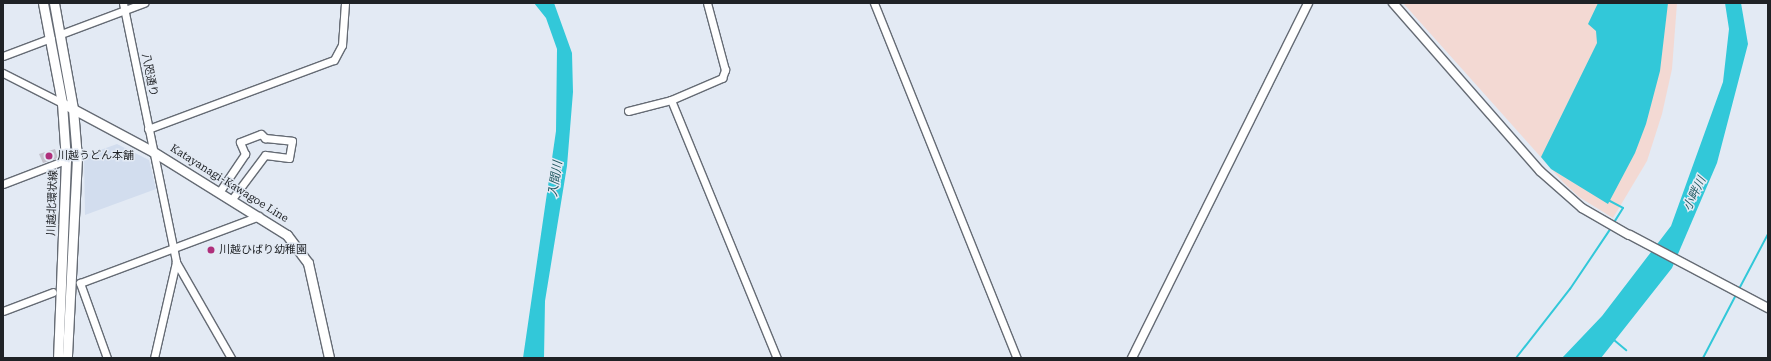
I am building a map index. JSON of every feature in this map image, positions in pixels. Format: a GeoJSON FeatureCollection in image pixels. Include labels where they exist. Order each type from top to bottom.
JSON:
{"type":"FeatureCollection","features":[{"type":"Feature","properties":{"kind":"main road","name":"川越北環状線"},"geometry":{"type":"LineString","coordinates":[[43,3],[51,38],[62,103],[66,160],[58,358]]}},
{"type":"Feature","properties":{"kind":"main road","name":"川越北環状線"},"geometry":{"type":"LineString","coordinates":[[54,3],[61,34],[73,109],[77,197],[66,358]]}},
{"type":"Feature","properties":{"kind":"main road","name":"Katayanagi-Kawagoe Line"},"geometry":{"type":"LineString","coordinates":[[62,103],[152,151],[220,191],[287,235],[308,263],[329,358]]}},
{"type":"Feature","properties":{"kind":"street"},"geometry":{"type":"LineString","coordinates":[[61,34],[124,7],[144,3]]}},
{"type":"Feature","properties":{"kind":"street"},"geometry":{"type":"LineString","coordinates":[[148,130],[334,60],[342,45],[345,3]]}},
{"type":"Feature","properties":{"kind":"street"},"geometry":{"type":"LineString","coordinates":[[628,111],[671,100],[717,82],[724,74],[707,3]]}},
{"type":"Feature","properties":{"kind":"street"},"geometry":{"type":"LineString","coordinates":[[874,3],[1017,358]]}},
{"type":"Feature","properties":{"kind":"street"},"geometry":{"type":"LineString","coordinates":[[1132,358],[1308,3]]}},
{"type":"Feature","properties":{"kind":"street"},"geometry":{"type":"LineString","coordinates":[[1393,3],[1540,171],[1582,208],[1768,308]]}},
{"type":"Feature","properties":{"kind":"street","name":"八咫通り"},"geometry":{"type":"LineString","coordinates":[[124,7],[152,151],[176,262]]}},
{"type":"Feature","properties":{"kind":"street"},"geometry":{"type":"LineString","coordinates":[[3,56],[51,38]]}},
{"type":"Feature","properties":{"kind":"street"},"geometry":{"type":"LineString","coordinates":[[3,73],[62,103]]}},
{"type":"Feature","properties":{"kind":"street"},"geometry":{"type":"LineString","coordinates":[[671,100],[777,358]]}},
{"type":"Feature","properties":{"kind":"street"},"geometry":{"type":"LineString","coordinates":[[220,191],[245,154],[240,142],[261,134],[265,138],[292,141],[289,158],[265,155],[232,200]]}},
{"type":"Feature","properties":{"kind":"street"},"geometry":{"type":"LineString","coordinates":[[3,184],[66,160]]}},
{"type":"Feature","properties":{"kind":"street"},"geometry":{"type":"LineString","coordinates":[[107,358],[80,283],[172,247],[259,216]]}},
{"type":"Feature","properties":{"kind":"street"},"geometry":{"type":"LineString","coordinates":[[154,358],[176,262]]}},
{"type":"Feature","properties":{"kind":"street"},"geometry":{"type":"LineString","coordinates":[[176,262],[231,358]]}},
{"type":"Feature","properties":{"kind":"street"},"geometry":{"type":"LineString","coordinates":[[3,311],[54,292]]}},
{"type":"Feature","properties":{"kind":"shaded area"},"geometry":{"type":"Polygon","coordinates":[[[1403,3],[1677,3],[1672,69],[1662,114],[1647,161],[1613,218],[1579,197],[1563,182],[1403,3]]]}},
{"type":"Feature","properties":{"kind":"shaded area"},"geometry":{"type":"Polygon","coordinates":[[[117,144],[149,160],[156,189],[85,215],[84,156],[117,144]]]}},
{"type":"Feature","properties":{"kind":"water","name":"入間川"},"geometry":{"type":"Polygon","coordinates":[[[534,3],[554,3],[572,53],[573,92],[567,166],[545,301],[544,358],[523,358],[556,131],[557,49],[546,18],[534,3]]]}},
{"type":"Feature","properties":{"kind":"water"},"geometry":{"type":"Polygon","coordinates":[[[1598,3],[1668,3],[1660,71],[1646,124],[1635,153],[1608,204],[1551,169],[1541,157],[1597,43],[1596,31],[1588,24],[1598,3]]]}},
{"type":"Feature","properties":{"kind":"water","name":"小畔川"},"geometry":{"type":"Polygon","coordinates":[[[1725,3],[1741,3],[1748,44],[1717,163],[1672,268],[1601,358],[1562,358],[1602,316],[1671,226],[1723,82],[1729,29],[1725,3]]]}},
{"type":"Feature","properties":{"kind":"building","name":"川越うどん本舗"},"geometry":{"type":"Polygon","coordinates":[[[55,149],[58,158],[43,163],[39,154],[55,149]]]}},
{"type":"Feature","properties":{"kind":"waterway"},"geometry":{"type":"LineString","coordinates":[[1608,200],[1623,208],[1613,224]]}},
{"type":"Feature","properties":{"kind":"waterway"},"geometry":{"type":"LineString","coordinates":[[1516,358],[1570,289],[1611,228]]}},
{"type":"Feature","properties":{"kind":"waterway"},"geometry":{"type":"LineString","coordinates":[[1739,289],[1768,234]]}},
{"type":"Feature","properties":{"kind":"waterway"},"geometry":{"type":"LineString","coordinates":[[1703,358],[1737,293]]}},
{"type":"Feature","properties":{"kind":"waterway"},"geometry":{"type":"LineString","coordinates":[[1614,340],[1626,350]]}},
{"type":"Feature","properties":{"kind":"place","name":"川越うどん本舗"},"geometry":{"type":"Point","coordinates":[49,156]}},
{"type":"Feature","properties":{"kind":"place","name":"川越ひばり幼稚園"},"geometry":{"type":"Point","coordinates":[211,250]}}]}
